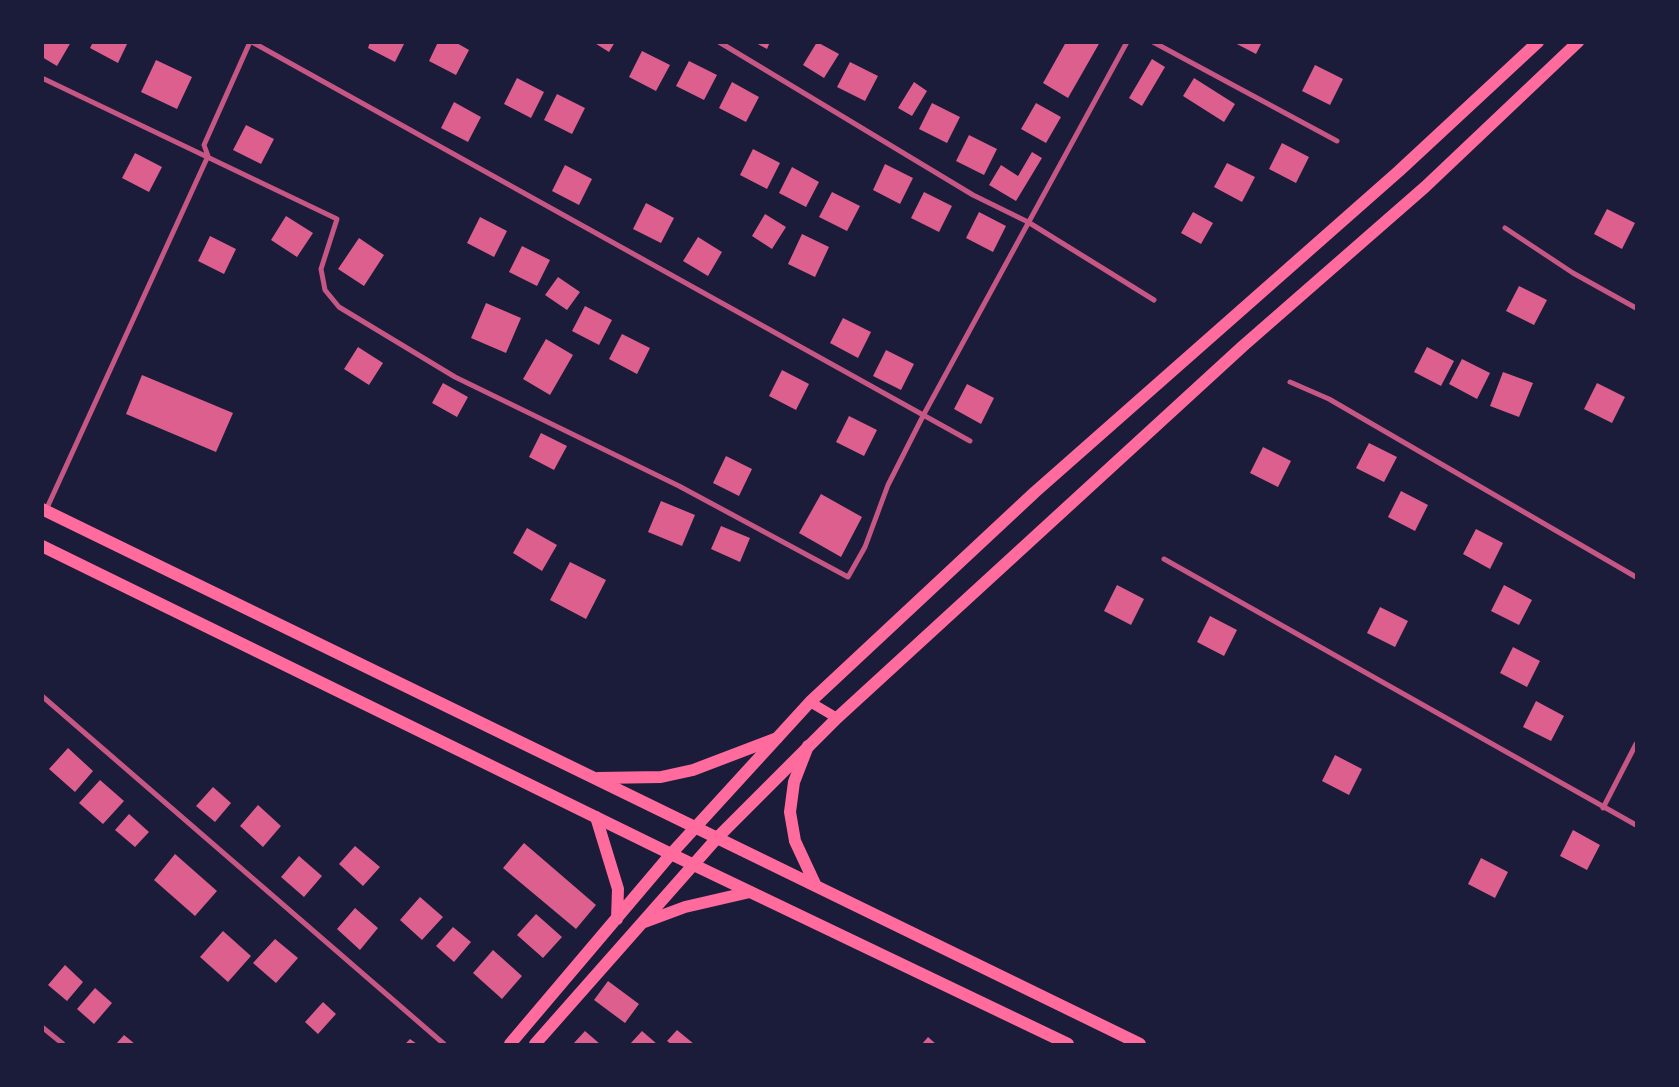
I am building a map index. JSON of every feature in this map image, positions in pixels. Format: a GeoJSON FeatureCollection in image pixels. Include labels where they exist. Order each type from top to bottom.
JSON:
{"type":"FeatureCollection","features":[{"type":"Feature","properties":{"kind":"main road"},"geometry":{"type":"LineString","coordinates":[[510,1044],[671,854],[697,828],[810,702],[1035,492],[1399,171],[1538,42]]}},
{"type":"Feature","properties":{"kind":"main road"},"geometry":{"type":"LineString","coordinates":[[535,1044],[718,838],[837,718],[1243,346],[1425,187],[1578,42]]}},
{"type":"Feature","properties":{"kind":"main road"},"geometry":{"type":"LineString","coordinates":[[44,510],[1140,1044]]}},
{"type":"Feature","properties":{"kind":"main road"},"geometry":{"type":"LineString","coordinates":[[42,546],[671,854],[1068,1044]]}},
{"type":"Feature","properties":{"kind":"main road"},"geometry":{"type":"LineString","coordinates":[[810,702],[837,718]]}},
{"type":"Feature","properties":{"kind":"main road"},"geometry":{"type":"LineString","coordinates":[[594,778],[642,778],[693,770],[777,738]]}},
{"type":"Feature","properties":{"kind":"main road"},"geometry":{"type":"LineString","coordinates":[[808,746],[794,782],[790,812],[795,842],[816,886]]}},
{"type":"Feature","properties":{"kind":"main road"},"geometry":{"type":"LineString","coordinates":[[596,817],[618,889],[617,919]]}},
{"type":"Feature","properties":{"kind":"main road"},"geometry":{"type":"LineString","coordinates":[[640,924],[685,907],[750,892]]}},
{"type":"Feature","properties":{"kind":"street"},"geometry":{"type":"LineString","coordinates":[[44,510],[208,156],[204,145],[251,42],[970,441]]}},
{"type":"Feature","properties":{"kind":"street"},"geometry":{"type":"LineString","coordinates":[[719,42],[973,195],[1028,222],[1154,300]]}},
{"type":"Feature","properties":{"kind":"street"},"geometry":{"type":"LineString","coordinates":[[42,78],[337,219],[320,269],[325,290],[339,307],[455,376],[679,486],[848,577],[865,547],[888,485],[924,414],[1127,42]]}},
{"type":"Feature","properties":{"kind":"street"},"geometry":{"type":"LineString","coordinates":[[1153,42],[1337,141]]}},
{"type":"Feature","properties":{"kind":"street"},"geometry":{"type":"LineString","coordinates":[[1505,228],[1573,273],[1636,308]]}},
{"type":"Feature","properties":{"kind":"street"},"geometry":{"type":"LineString","coordinates":[[1290,382],[1329,399],[1636,577]]}},
{"type":"Feature","properties":{"kind":"street"},"geometry":{"type":"LineString","coordinates":[[1164,559],[1636,825]]}},
{"type":"Feature","properties":{"kind":"street"},"geometry":{"type":"LineString","coordinates":[[42,696],[444,1044]]}},
{"type":"Feature","properties":{"kind":"street"},"geometry":{"type":"LineString","coordinates":[[1603,808],[1636,744]]}},
{"type":"Feature","properties":{"kind":"street"},"geometry":{"type":"LineString","coordinates":[[42,1027],[63,1044]]}},
{"type":"Feature","properties":{"kind":"building"},"geometry":{"type":"Polygon","coordinates":[[[42,42],[71,42],[57,66],[42,57],[42,42]]]}},
{"type":"Feature","properties":{"kind":"building"},"geometry":{"type":"Polygon","coordinates":[[[93,42],[128,42],[118,63],[90,48],[93,42]]]}},
{"type":"Feature","properties":{"kind":"building"},"geometry":{"type":"Polygon","coordinates":[[[370,42],[405,42],[395,62],[368,48],[370,42]]]}},
{"type":"Feature","properties":{"kind":"building"},"geometry":{"type":"Polygon","coordinates":[[[438,42],[455,42],[469,50],[456,75],[429,61],[438,42]]]}},
{"type":"Feature","properties":{"kind":"building"},"geometry":{"type":"Polygon","coordinates":[[[593,42],[615,42],[609,52],[593,42]]]}},
{"type":"Feature","properties":{"kind":"building"},"geometry":{"type":"Polygon","coordinates":[[[754,42],[770,42],[767,49],[754,42]]]}},
{"type":"Feature","properties":{"kind":"building"},"geometry":{"type":"Polygon","coordinates":[[[817,42],[839,54],[824,78],[803,65],[817,42]]]}},
{"type":"Feature","properties":{"kind":"building"},"geometry":{"type":"Polygon","coordinates":[[[1066,42],[1100,42],[1068,98],[1043,83],[1066,42]]]}},
{"type":"Feature","properties":{"kind":"building"},"geometry":{"type":"Polygon","coordinates":[[[1233,42],[1262,42],[1256,54],[1233,42]]]}},
{"type":"Feature","properties":{"kind":"building"},"geometry":{"type":"Polygon","coordinates":[[[642,51],[670,65],[656,91],[629,77],[642,51]]]}},
{"type":"Feature","properties":{"kind":"building"},"geometry":{"type":"Polygon","coordinates":[[[1152,59],[1165,67],[1142,106],[1129,98],[1152,59]]]}},
{"type":"Feature","properties":{"kind":"building"},"geometry":{"type":"Polygon","coordinates":[[[156,60],[192,77],[177,109],[141,92],[156,60]]]}},
{"type":"Feature","properties":{"kind":"building"},"geometry":{"type":"Polygon","coordinates":[[[689,61],[717,75],[704,100],[676,86],[689,61]]]}},
{"type":"Feature","properties":{"kind":"building"},"geometry":{"type":"Polygon","coordinates":[[[850,62],[878,76],[865,101],[837,87],[850,62]]]}},
{"type":"Feature","properties":{"kind":"building"},"geometry":{"type":"Polygon","coordinates":[[[1315,65],[1343,79],[1330,105],[1302,91],[1315,65]]]}},
{"type":"Feature","properties":{"kind":"building"},"geometry":{"type":"Polygon","coordinates":[[[517,78],[544,92],[531,118],[504,104],[517,78]]]}},
{"type":"Feature","properties":{"kind":"building"},"geometry":{"type":"Polygon","coordinates":[[[1194,78],[1235,104],[1224,122],[1183,96],[1194,78]]]}},
{"type":"Feature","properties":{"kind":"building"},"geometry":{"type":"Polygon","coordinates":[[[732,82],[759,97],[746,122],[719,108],[732,82]]]}},
{"type":"Feature","properties":{"kind":"building"},"geometry":{"type":"Polygon","coordinates":[[[914,82],[927,91],[912,116],[898,108],[914,82]]]}},
{"type":"Feature","properties":{"kind":"building"},"geometry":{"type":"Polygon","coordinates":[[[557,94],[585,108],[572,134],[544,120],[557,94]]]}},
{"type":"Feature","properties":{"kind":"building"},"geometry":{"type":"Polygon","coordinates":[[[454,102],[481,117],[468,142],[441,128],[454,102]]]}},
{"type":"Feature","properties":{"kind":"building"},"geometry":{"type":"Polygon","coordinates":[[[932,103],[960,117],[947,143],[919,129],[932,103]]]}},
{"type":"Feature","properties":{"kind":"building"},"geometry":{"type":"Polygon","coordinates":[[[1036,103],[1061,117],[1046,143],[1021,129],[1036,103]]]}},
{"type":"Feature","properties":{"kind":"building"},"geometry":{"type":"Polygon","coordinates":[[[246,125],[274,139],[261,164],[233,150],[246,125]]]}},
{"type":"Feature","properties":{"kind":"building"},"geometry":{"type":"Polygon","coordinates":[[[969,135],[997,149],[984,175],[956,161],[969,135]]]}},
{"type":"Feature","properties":{"kind":"building"},"geometry":{"type":"Polygon","coordinates":[[[1282,143],[1309,157],[1296,183],[1269,169],[1282,143]]]}},
{"type":"Feature","properties":{"kind":"building"},"geometry":{"type":"Polygon","coordinates":[[[753,149],[780,163],[767,189],[740,175],[753,149]]]}},
{"type":"Feature","properties":{"kind":"building"},"geometry":{"type":"Polygon","coordinates":[[[1032,152],[1042,158],[1016,201],[989,185],[1001,165],[1018,176],[1032,152]]]}},
{"type":"Feature","properties":{"kind":"building"},"geometry":{"type":"Polygon","coordinates":[[[135,153],[162,167],[149,192],[122,178],[135,153]]]}},
{"type":"Feature","properties":{"kind":"building"},"geometry":{"type":"Polygon","coordinates":[[[1227,163],[1255,177],[1242,202],[1214,187],[1227,163]]]}},
{"type":"Feature","properties":{"kind":"building"},"geometry":{"type":"Polygon","coordinates":[[[885,164],[913,178],[900,204],[873,190],[885,164]]]}},
{"type":"Feature","properties":{"kind":"building"},"geometry":{"type":"Polygon","coordinates":[[[565,165],[592,179],[579,205],[552,191],[565,165]]]}},
{"type":"Feature","properties":{"kind":"building"},"geometry":{"type":"Polygon","coordinates":[[[792,167],[819,182],[806,207],[779,193],[792,167]]]}},
{"type":"Feature","properties":{"kind":"building"},"geometry":{"type":"Polygon","coordinates":[[[832,192],[860,206],[847,231],[819,217],[832,192]]]}},
{"type":"Feature","properties":{"kind":"building"},"geometry":{"type":"Polygon","coordinates":[[[924,192],[952,206],[939,232],[911,218],[924,192]]]}},
{"type":"Feature","properties":{"kind":"building"},"geometry":{"type":"Polygon","coordinates":[[[646,203],[674,218],[661,243],[633,229],[646,203]]]}},
{"type":"Feature","properties":{"kind":"building"},"geometry":{"type":"Polygon","coordinates":[[[1607,209],[1635,223],[1622,249],[1594,234],[1607,209]]]}},
{"type":"Feature","properties":{"kind":"building"},"geometry":{"type":"Polygon","coordinates":[[[979,212],[1006,226],[993,252],[966,238],[979,212]]]}},
{"type":"Feature","properties":{"kind":"building"},"geometry":{"type":"Polygon","coordinates":[[[1193,212],[1213,223],[1201,244],[1181,233],[1193,212]]]}},
{"type":"Feature","properties":{"kind":"building"},"geometry":{"type":"Polygon","coordinates":[[[765,214],[786,227],[772,249],[752,236],[765,214]]]}},
{"type":"Feature","properties":{"kind":"building"},"geometry":{"type":"Polygon","coordinates":[[[286,216],[313,233],[297,257],[271,240],[286,216]]]}},
{"type":"Feature","properties":{"kind":"building"},"geometry":{"type":"Polygon","coordinates":[[[480,217],[507,231],[494,257],[467,243],[480,217]]]}},
{"type":"Feature","properties":{"kind":"building"},"geometry":{"type":"Polygon","coordinates":[[[802,234],[829,247],[815,277],[788,264],[802,234]]]}},
{"type":"Feature","properties":{"kind":"building"},"geometry":{"type":"Polygon","coordinates":[[[210,236],[236,249],[224,274],[198,261],[210,236]]]}},
{"type":"Feature","properties":{"kind":"building"},"geometry":{"type":"Polygon","coordinates":[[[698,237],[722,252],[708,276],[683,261],[698,237]]]}},
{"type":"Feature","properties":{"kind":"building"},"geometry":{"type":"Polygon","coordinates":[[[359,238],[384,255],[364,286],[338,269],[359,238]]]}},
{"type":"Feature","properties":{"kind":"building"},"geometry":{"type":"Polygon","coordinates":[[[522,246],[550,260],[537,286],[509,272],[522,246]]]}},
{"type":"Feature","properties":{"kind":"building"},"geometry":{"type":"Polygon","coordinates":[[[558,277],[580,292],[567,310],[545,295],[558,277]]]}},
{"type":"Feature","properties":{"kind":"building"},"geometry":{"type":"Polygon","coordinates":[[[1519,286],[1547,300],[1534,325],[1506,311],[1519,286]]]}},
{"type":"Feature","properties":{"kind":"building"},"geometry":{"type":"Polygon","coordinates":[[[486,303],[521,318],[506,353],[471,338],[486,303]]]}},
{"type":"Feature","properties":{"kind":"building"},"geometry":{"type":"Polygon","coordinates":[[[585,306],[612,320],[599,345],[572,331],[585,306]]]}},
{"type":"Feature","properties":{"kind":"building"},"geometry":{"type":"Polygon","coordinates":[[[843,318],[871,332],[858,358],[830,343],[843,318]]]}},
{"type":"Feature","properties":{"kind":"building"},"geometry":{"type":"Polygon","coordinates":[[[622,334],[650,348],[637,374],[609,359],[622,334]]]}},
{"type":"Feature","properties":{"kind":"building"},"geometry":{"type":"Polygon","coordinates":[[[546,339],[573,355],[550,395],[523,379],[546,339]]]}},
{"type":"Feature","properties":{"kind":"building"},"geometry":{"type":"Polygon","coordinates":[[[358,347],[383,363],[369,385],[344,369],[358,347]]]}},
{"type":"Feature","properties":{"kind":"building"},"geometry":{"type":"Polygon","coordinates":[[[1427,347],[1454,361],[1441,386],[1414,372],[1427,347]]]}},
{"type":"Feature","properties":{"kind":"building"},"geometry":{"type":"Polygon","coordinates":[[[886,350],[914,364],[901,390],[873,376],[886,350]]]}},
{"type":"Feature","properties":{"kind":"building"},"geometry":{"type":"Polygon","coordinates":[[[1462,359],[1490,373],[1477,399],[1449,384],[1462,359]]]}},
{"type":"Feature","properties":{"kind":"building"},"geometry":{"type":"Polygon","coordinates":[[[782,370],[809,384],[796,410],[769,396],[782,370]]]}},
{"type":"Feature","properties":{"kind":"building"},"geometry":{"type":"Polygon","coordinates":[[[1503,372],[1533,383],[1519,417],[1490,406],[1503,372]]]}},
{"type":"Feature","properties":{"kind":"building"},"geometry":{"type":"Polygon","coordinates":[[[142,375],[233,413],[216,452],[126,414],[142,375]]]}},
{"type":"Feature","properties":{"kind":"building"},"geometry":{"type":"Polygon","coordinates":[[[443,383],[468,397],[457,417],[432,403],[443,383]]]}},
{"type":"Feature","properties":{"kind":"building"},"geometry":{"type":"Polygon","coordinates":[[[1597,383],[1625,397],[1612,423],[1584,409],[1597,383]]]}},
{"type":"Feature","properties":{"kind":"building"},"geometry":{"type":"Polygon","coordinates":[[[967,384],[994,398],[981,424],[954,409],[967,384]]]}},
{"type":"Feature","properties":{"kind":"building"},"geometry":{"type":"Polygon","coordinates":[[[849,416],[877,430],[864,456],[836,442],[849,416]]]}},
{"type":"Feature","properties":{"kind":"building"},"geometry":{"type":"Polygon","coordinates":[[[541,433],[567,446],[554,470],[529,457],[541,433]]]}},
{"type":"Feature","properties":{"kind":"building"},"geometry":{"type":"Polygon","coordinates":[[[1369,443],[1397,457],[1384,482],[1356,468],[1369,443]]]}},
{"type":"Feature","properties":{"kind":"building"},"geometry":{"type":"Polygon","coordinates":[[[1263,447],[1291,461],[1278,487],[1250,473],[1263,447]]]}},
{"type":"Feature","properties":{"kind":"building"},"geometry":{"type":"Polygon","coordinates":[[[726,456],[752,469],[739,496],[713,483],[726,456]]]}},
{"type":"Feature","properties":{"kind":"building"},"geometry":{"type":"Polygon","coordinates":[[[1401,491],[1428,505],[1415,531],[1388,517],[1401,491]]]}},
{"type":"Feature","properties":{"kind":"building"},"geometry":{"type":"Polygon","coordinates":[[[821,494],[862,517],[841,557],[799,533],[821,494]]]}},
{"type":"Feature","properties":{"kind":"building"},"geometry":{"type":"Polygon","coordinates":[[[661,501],[695,515],[682,546],[648,532],[661,501]]]}},
{"type":"Feature","properties":{"kind":"building"},"geometry":{"type":"Polygon","coordinates":[[[721,526],[750,538],[740,562],[711,549],[721,526]]]}},
{"type":"Feature","properties":{"kind":"building"},"geometry":{"type":"Polygon","coordinates":[[[527,528],[557,545],[542,571],[513,553],[527,528]]]}},
{"type":"Feature","properties":{"kind":"building"},"geometry":{"type":"Polygon","coordinates":[[[1476,529],[1503,543],[1490,569],[1463,554],[1476,529]]]}},
{"type":"Feature","properties":{"kind":"building"},"geometry":{"type":"Polygon","coordinates":[[[570,562],[606,580],[586,619],[550,600],[570,562]]]}},
{"type":"Feature","properties":{"kind":"building"},"geometry":{"type":"Polygon","coordinates":[[[1117,585],[1144,599],[1131,625],[1104,611],[1117,585]]]}},
{"type":"Feature","properties":{"kind":"building"},"geometry":{"type":"Polygon","coordinates":[[[1504,585],[1532,600],[1519,625],[1491,611],[1504,585]]]}},
{"type":"Feature","properties":{"kind":"building"},"geometry":{"type":"Polygon","coordinates":[[[1380,607],[1408,621],[1395,647],[1367,633],[1380,607]]]}},
{"type":"Feature","properties":{"kind":"building"},"geometry":{"type":"Polygon","coordinates":[[[1210,616],[1237,630],[1224,656],[1197,642],[1210,616]]]}},
{"type":"Feature","properties":{"kind":"building"},"geometry":{"type":"Polygon","coordinates":[[[1513,647],[1540,661],[1527,687],[1500,673],[1513,647]]]}},
{"type":"Feature","properties":{"kind":"building"},"geometry":{"type":"Polygon","coordinates":[[[1536,701],[1564,716],[1551,741],[1523,727],[1536,701]]]}},
{"type":"Feature","properties":{"kind":"building"},"geometry":{"type":"Polygon","coordinates":[[[68,748],[93,771],[75,792],[49,769],[68,748]]]}},
{"type":"Feature","properties":{"kind":"building"},"geometry":{"type":"Polygon","coordinates":[[[1335,755],[1362,769],[1349,795],[1322,781],[1335,755]]]}},
{"type":"Feature","properties":{"kind":"building"},"geometry":{"type":"Polygon","coordinates":[[[100,780],[124,801],[103,824],[79,803],[100,780]]]}},
{"type":"Feature","properties":{"kind":"building"},"geometry":{"type":"Polygon","coordinates":[[[213,787],[231,803],[215,822],[196,806],[213,787]]]}},
{"type":"Feature","properties":{"kind":"building"},"geometry":{"type":"Polygon","coordinates":[[[258,805],[281,826],[263,847],[240,826],[258,805]]]}},
{"type":"Feature","properties":{"kind":"building"},"geometry":{"type":"Polygon","coordinates":[[[129,814],[149,832],[135,847],[115,830],[129,814]]]}},
{"type":"Feature","properties":{"kind":"building"},"geometry":{"type":"Polygon","coordinates":[[[1573,830],[1600,845],[1587,870],[1560,856],[1573,830]]]}},
{"type":"Feature","properties":{"kind":"building"},"geometry":{"type":"Polygon","coordinates":[[[524,843],[596,905],[576,929],[503,868],[524,843]]]}},
{"type":"Feature","properties":{"kind":"building"},"geometry":{"type":"Polygon","coordinates":[[[355,846],[380,867],[363,886],[339,864],[355,846]]]}},
{"type":"Feature","properties":{"kind":"building"},"geometry":{"type":"Polygon","coordinates":[[[175,854],[217,891],[195,916],[154,880],[175,854]]]}},
{"type":"Feature","properties":{"kind":"building"},"geometry":{"type":"Polygon","coordinates":[[[299,856],[322,876],[304,897],[281,877],[299,856]]]}},
{"type":"Feature","properties":{"kind":"building"},"geometry":{"type":"Polygon","coordinates":[[[1481,858],[1508,872],[1495,898],[1468,884],[1481,858]]]}},
{"type":"Feature","properties":{"kind":"building"},"geometry":{"type":"Polygon","coordinates":[[[420,897],[443,917],[422,940],[400,920],[420,897]]]}},
{"type":"Feature","properties":{"kind":"building"},"geometry":{"type":"Polygon","coordinates":[[[355,908],[378,928],[360,950],[337,929],[355,908]]]}},
{"type":"Feature","properties":{"kind":"building"},"geometry":{"type":"Polygon","coordinates":[[[536,914],[562,937],[543,958],[517,935],[536,914]]]}},
{"type":"Feature","properties":{"kind":"building"},"geometry":{"type":"Polygon","coordinates":[[[453,927],[471,942],[454,962],[436,946],[453,927]]]}},
{"type":"Feature","properties":{"kind":"building"},"geometry":{"type":"Polygon","coordinates":[[[223,931],[251,956],[228,982],[200,957],[223,931]]]}},
{"type":"Feature","properties":{"kind":"building"},"geometry":{"type":"Polygon","coordinates":[[[275,939],[298,958],[276,983],[253,963],[275,939]]]}},
{"type":"Feature","properties":{"kind":"building"},"geometry":{"type":"Polygon","coordinates":[[[493,950],[522,976],[502,999],[473,973],[493,950]]]}},
{"type":"Feature","properties":{"kind":"building"},"geometry":{"type":"Polygon","coordinates":[[[65,965],[83,982],[67,1001],[48,985],[65,965]]]}},
{"type":"Feature","properties":{"kind":"building"},"geometry":{"type":"Polygon","coordinates":[[[608,981],[639,1004],[625,1023],[594,1000],[608,981]]]}},
{"type":"Feature","properties":{"kind":"building"},"geometry":{"type":"Polygon","coordinates":[[[95,988],[112,1003],[94,1024],[77,1009],[95,988]]]}},
{"type":"Feature","properties":{"kind":"building"},"geometry":{"type":"Polygon","coordinates":[[[323,1002],[336,1014],[318,1034],[305,1022],[323,1002]]]}},
{"type":"Feature","properties":{"kind":"building"},"geometry":{"type":"Polygon","coordinates":[[[677,1030],[694,1044],[671,1044],[667,1041],[677,1030]]]}},
{"type":"Feature","properties":{"kind":"building"},"geometry":{"type":"Polygon","coordinates":[[[585,1031],[600,1044],[573,1044],[585,1031]]]}},
{"type":"Feature","properties":{"kind":"building"},"geometry":{"type":"Polygon","coordinates":[[[642,1031],[657,1044],[630,1044],[642,1031]]]}},
{"type":"Feature","properties":{"kind":"building"},"geometry":{"type":"Polygon","coordinates":[[[124,1035],[135,1044],[116,1044],[124,1035]]]}},
{"type":"Feature","properties":{"kind":"building"},"geometry":{"type":"Polygon","coordinates":[[[928,1037],[936,1044],[922,1044],[928,1037]]]}},
{"type":"Feature","properties":{"kind":"building"},"geometry":{"type":"Polygon","coordinates":[[[410,1039],[417,1044],[405,1044],[410,1039]]]}}]}
